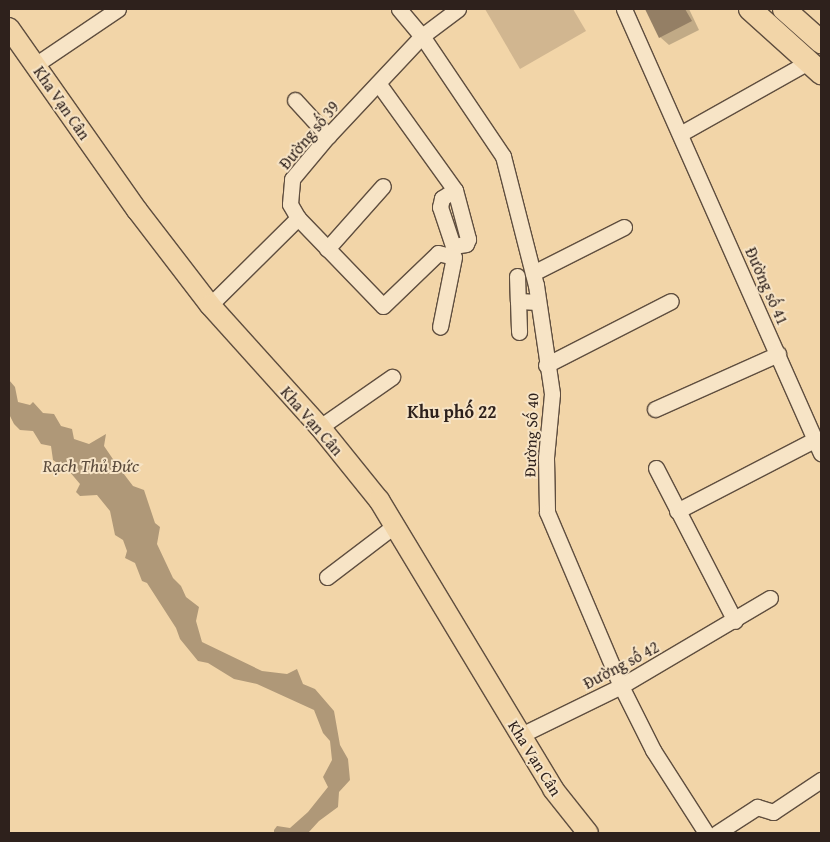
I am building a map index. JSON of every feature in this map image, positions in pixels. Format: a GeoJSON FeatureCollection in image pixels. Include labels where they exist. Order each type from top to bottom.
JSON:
{"type":"FeatureCollection","features":[{"type":"Feature","properties":{"kind":"highway"},"geometry":{"type":"LineString","coordinates":[[750,9],[815,67]]}},
{"type":"Feature","properties":{"kind":"highway"},"geometry":{"type":"LineString","coordinates":[[784,9],[821,42]]}},
{"type":"Feature","properties":{"kind":"main road","name":"Kha Vạn Cân"},"geometry":{"type":"LineString","coordinates":[[9,28],[137,210],[210,306],[320,427],[379,500],[553,789],[588,833]]}},
{"type":"Feature","properties":{"kind":"street","name":"Đường Số 40"},"geometry":{"type":"LineString","coordinates":[[399,9],[422,36],[503,156],[533,273],[552,394],[546,458],[547,512],[621,686],[653,750],[706,833]]}},
{"type":"Feature","properties":{"kind":"street"},"geometry":{"type":"LineString","coordinates":[[422,36],[458,9]]}},
{"type":"Feature","properties":{"kind":"street","name":"Đường số 41"},"geometry":{"type":"LineString","coordinates":[[624,9],[819,446]]}},
{"type":"Feature","properties":{"kind":"street"},"geometry":{"type":"LineString","coordinates":[[35,65],[112,10]]}},
{"type":"Feature","properties":{"kind":"street","name":"Đường số 39"},"geometry":{"type":"LineString","coordinates":[[298,218],[290,204],[292,179],[328,136],[422,36]]}},
{"type":"Feature","properties":{"kind":"street"},"geometry":{"type":"LineString","coordinates":[[680,134],[815,67]]}},
{"type":"Feature","properties":{"kind":"street"},"geometry":{"type":"LineString","coordinates":[[378,83],[455,190]]}},
{"type":"Feature","properties":{"kind":"street"},"geometry":{"type":"LineString","coordinates":[[295,100],[328,136]]}},
{"type":"Feature","properties":{"kind":"street"},"geometry":{"type":"LineString","coordinates":[[327,249],[383,186]]}},
{"type":"Feature","properties":{"kind":"street"},"geometry":{"type":"LineString","coordinates":[[210,306],[298,218],[383,306],[438,253],[454,257],[440,327]]}},
{"type":"Feature","properties":{"kind":"street"},"geometry":{"type":"LineString","coordinates":[[533,273],[624,227]]}},
{"type":"Feature","properties":{"kind":"street"},"geometry":{"type":"LineString","coordinates":[[517,276],[520,332]]}},
{"type":"Feature","properties":{"kind":"street"},"geometry":{"type":"LineString","coordinates":[[518,301],[538,302]]}},
{"type":"Feature","properties":{"kind":"street"},"geometry":{"type":"LineString","coordinates":[[546,365],[671,301]]}},
{"type":"Feature","properties":{"kind":"street"},"geometry":{"type":"LineString","coordinates":[[655,409],[778,354]]}},
{"type":"Feature","properties":{"kind":"street"},"geometry":{"type":"LineString","coordinates":[[320,427],[392,377]]}},
{"type":"Feature","properties":{"kind":"street"},"geometry":{"type":"LineString","coordinates":[[677,511],[819,446]]}},
{"type":"Feature","properties":{"kind":"street"},"geometry":{"type":"LineString","coordinates":[[656,468],[735,621]]}},
{"type":"Feature","properties":{"kind":"street"},"geometry":{"type":"LineString","coordinates":[[327,577],[394,526]]}},
{"type":"Feature","properties":{"kind":"street","name":"Đường số 42"},"geometry":{"type":"LineString","coordinates":[[521,734],[621,686],[735,621],[770,598]]}},
{"type":"Feature","properties":{"kind":"street"},"geometry":{"type":"LineString","coordinates":[[717,833],[758,808],[773,812],[821,780]]}},
{"type":"Feature","properties":{"kind":"shaded area"},"geometry":{"type":"Polygon","coordinates":[[[485,9],[573,9],[586,31],[520,69],[485,9]]]}},
{"type":"Feature","properties":{"kind":"water","name":"Rạch Thủ Đức"},"geometry":{"type":"Polygon","coordinates":[[[9,380],[15,387],[18,402],[30,405],[33,402],[43,413],[54,414],[61,426],[72,429],[74,439],[89,444],[106,434],[104,446],[133,486],[144,490],[155,523],[160,527],[157,544],[173,578],[181,586],[186,597],[199,607],[196,621],[202,642],[262,671],[287,674],[297,669],[303,684],[315,689],[334,711],[340,745],[348,759],[350,780],[339,792],[338,807],[319,821],[308,833],[274,833],[274,830],[277,826],[290,828],[308,812],[328,787],[323,777],[332,760],[330,741],[323,733],[314,710],[257,684],[234,679],[208,663],[198,661],[180,639],[176,628],[147,583],[142,581],[135,563],[125,558],[127,551],[123,540],[115,535],[110,511],[97,495],[80,496],[76,492],[80,484],[69,471],[53,460],[51,446],[41,444],[33,431],[20,430],[14,424],[9,414],[9,380]]]}},
{"type":"Feature","properties":{"kind":"building"},"geometry":{"type":"Polygon","coordinates":[[[645,9],[685,9],[692,21],[659,38],[645,9]]]}},
{"type":"Feature","properties":{"kind":"district","name":"Khu phố 22"},"geometry":{"type":"Point","coordinates":[452,412]}}]}
